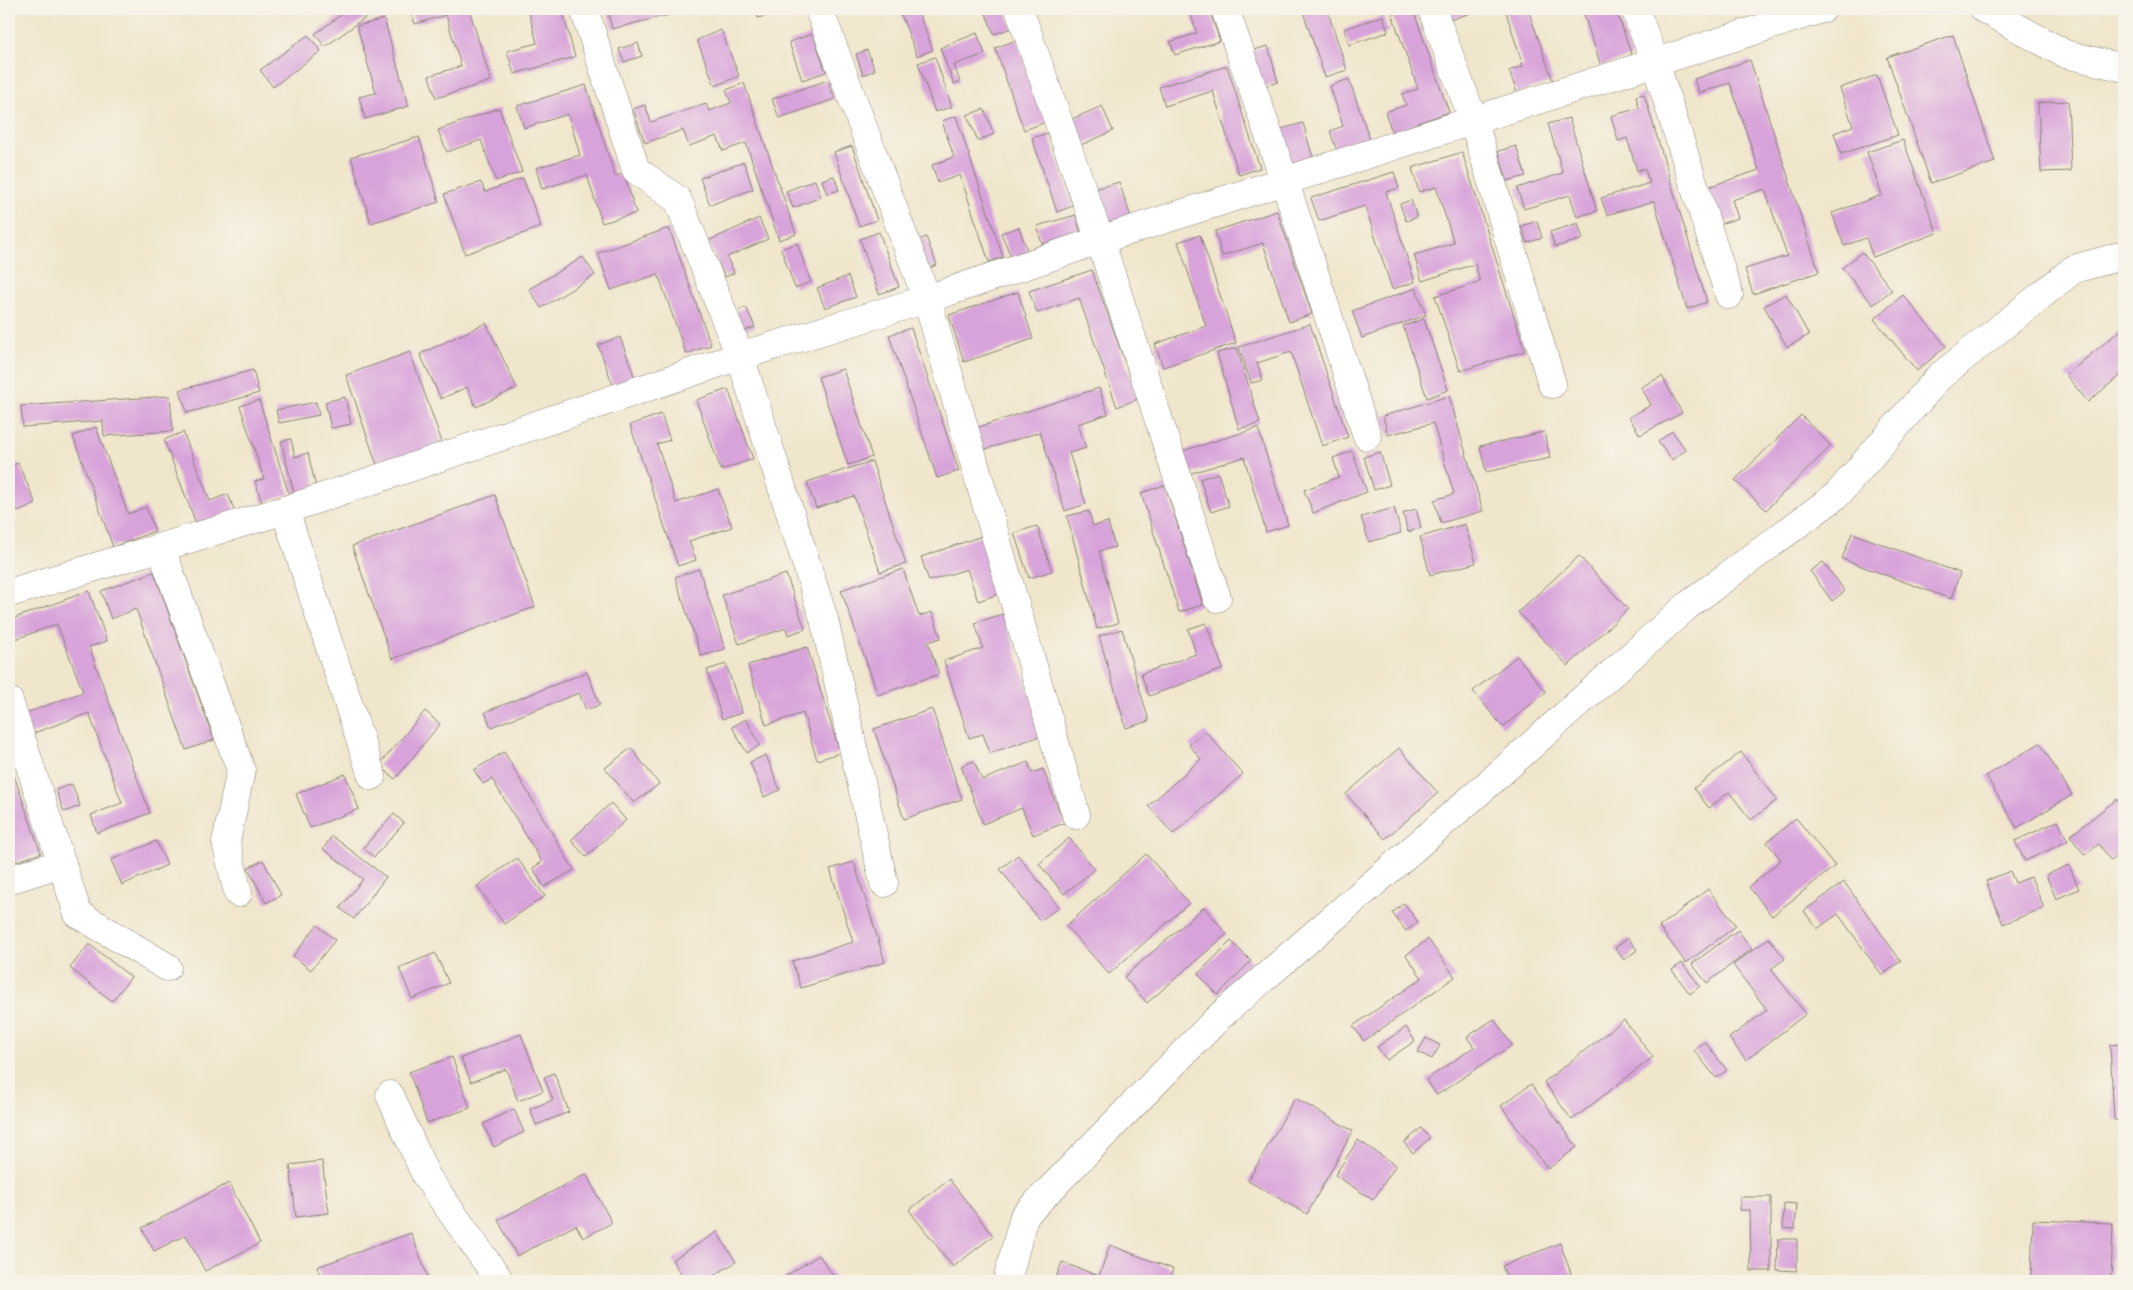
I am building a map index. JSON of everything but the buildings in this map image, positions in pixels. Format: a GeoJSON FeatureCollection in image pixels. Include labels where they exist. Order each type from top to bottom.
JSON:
{"type":"FeatureCollection","features":[{"type":"Feature","properties":{"kind":"street"},"geometry":{"type":"LineString","coordinates":[[584,9],[636,170],[678,200],[740,356],[824,619],[884,883]]}},
{"type":"Feature","properties":{"kind":"street"},"geometry":{"type":"LineString","coordinates":[[819,9],[927,299],[1076,815]]}},
{"type":"Feature","properties":{"kind":"street"},"geometry":{"type":"LineString","coordinates":[[1019,9],[1100,240],[1217,598]]}},
{"type":"Feature","properties":{"kind":"street"},"geometry":{"type":"LineString","coordinates":[[1225,9],[1285,182],[1367,436]]}},
{"type":"Feature","properties":{"kind":"street"},"geometry":{"type":"LineString","coordinates":[[1432,9],[1473,119],[1552,384]]}},
{"type":"Feature","properties":{"kind":"street"},"geometry":{"type":"LineString","coordinates":[[1635,9],[1655,62],[1728,295]]}},
{"type":"Feature","properties":{"kind":"street"},"geometry":{"type":"LineString","coordinates":[[9,593],[284,510],[740,356],[927,299],[1100,240],[1285,182],[1473,119],[1822,9]]}},
{"type":"Feature","properties":{"kind":"street"},"geometry":{"type":"LineString","coordinates":[[1984,9],[2065,54],[2124,68]]}},
{"type":"Feature","properties":{"kind":"street"},"geometry":{"type":"LineString","coordinates":[[1007,1281],[1024,1216],[1220,1017],[1487,785],[1687,606],[1837,495],[1939,377],[2074,268],[2124,255]]}},
{"type":"Feature","properties":{"kind":"street"},"geometry":{"type":"LineString","coordinates":[[284,510],[372,776]]}},
{"type":"Feature","properties":{"kind":"street"},"geometry":{"type":"LineString","coordinates":[[161,548],[241,770],[226,842],[238,893]]}},
{"type":"Feature","properties":{"kind":"street"},"geometry":{"type":"LineString","coordinates":[[9,701],[78,914],[167,967]]}},
{"type":"Feature","properties":{"kind":"street"},"geometry":{"type":"LineString","coordinates":[[9,880],[62,863]]}},
{"type":"Feature","properties":{"kind":"street"},"geometry":{"type":"LineString","coordinates":[[390,1095],[426,1176],[500,1281]]}}]}
